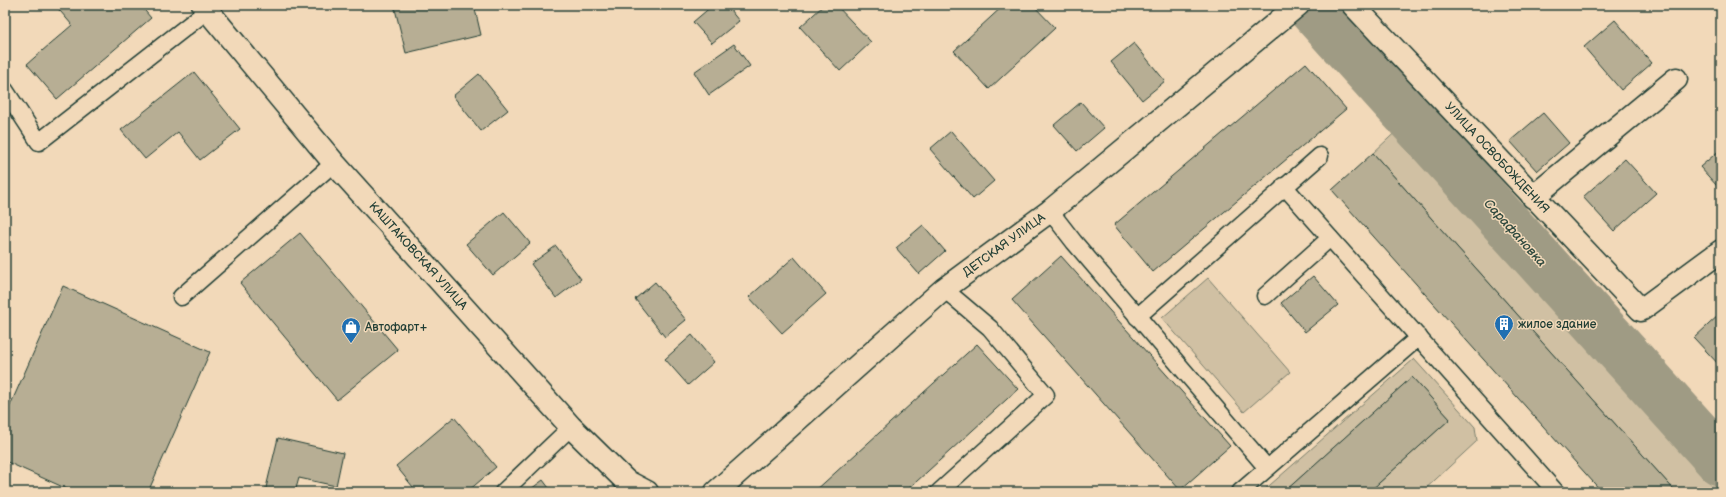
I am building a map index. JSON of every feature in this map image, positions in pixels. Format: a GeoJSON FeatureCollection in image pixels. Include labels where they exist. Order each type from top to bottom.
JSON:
{"type":"FeatureCollection","features":[{"type":"Feature","properties":{"kind":"street","name":"УЛИЦА ОСВОБОЖДЕНИЯ"},"geometry":{"type":"LineString","coordinates":[[1353,5],[1640,310],[1721,251]]}},
{"type":"Feature","properties":{"kind":"street","name":"ДЕТСКАЯ УЛИЦА"},"geometry":{"type":"LineString","coordinates":[[716,492],[944,289],[1050,211],[1297,6]]}},
{"type":"Feature","properties":{"kind":"street","name":"КАШТАКОВСКАЯ УЛИЦА"},"geometry":{"type":"LineString","coordinates":[[206,7],[334,163],[571,427],[626,481],[647,492]]}},
{"type":"Feature","properties":{"kind":"street"},"geometry":{"type":"LineString","coordinates":[[1533,197],[1676,79]]}},
{"type":"Feature","properties":{"kind":"lane"},"geometry":{"type":"LineString","coordinates":[[5,90],[39,142],[206,7]]}},
{"type":"Feature","properties":{"kind":"lane"},"geometry":{"type":"LineString","coordinates":[[1137,317],[1284,186],[1320,156]]}},
{"type":"Feature","properties":{"kind":"lane"},"geometry":{"type":"LineString","coordinates":[[181,297],[334,163]]}},
{"type":"Feature","properties":{"kind":"lane"},"geometry":{"type":"LineString","coordinates":[[1284,186],[1556,492]]}},
{"type":"Feature","properties":{"kind":"lane"},"geometry":{"type":"LineString","coordinates":[[1050,211],[1137,317],[1267,468]]}},
{"type":"Feature","properties":{"kind":"lane"},"geometry":{"type":"LineString","coordinates":[[1265,296],[1330,238]]}},
{"type":"Feature","properties":{"kind":"lane"},"geometry":{"type":"LineString","coordinates":[[938,492],[1046,395],[990,328],[944,289]]}},
{"type":"Feature","properties":{"kind":"lane"},"geometry":{"type":"LineString","coordinates":[[1240,492],[1419,338]]}},
{"type":"Feature","properties":{"kind":"lane"},"geometry":{"type":"LineString","coordinates":[[503,492],[571,427]]}},
{"type":"Feature","properties":{"kind":"shaded area"},"geometry":{"type":"Polygon","coordinates":[[[1403,125],[1721,466],[1721,492],[1676,492],[1373,153],[1403,125]]]}},
{"type":"Feature","properties":{"kind":"shaded area"},"geometry":{"type":"Polygon","coordinates":[[[1208,278],[1290,372],[1244,412],[1162,318],[1208,278]]]}},
{"type":"Feature","properties":{"kind":"shaded area"},"geometry":{"type":"Polygon","coordinates":[[[1414,359],[1475,427],[1477,441],[1422,492],[1369,492],[1450,419],[1412,377],[1284,492],[1262,492],[1414,359]]]}},
{"type":"Feature","properties":{"kind":"building"},"geometry":{"type":"Polygon","coordinates":[[[55,5],[140,5],[151,18],[57,99],[27,64],[72,25],[55,5]]]}},
{"type":"Feature","properties":{"kind":"building"},"geometry":{"type":"Polygon","coordinates":[[[394,5],[474,5],[481,35],[406,53],[394,5]]]}},
{"type":"Feature","properties":{"kind":"building"},"geometry":{"type":"Polygon","coordinates":[[[713,5],[726,5],[739,21],[712,43],[693,22],[713,5]]]}},
{"type":"Feature","properties":{"kind":"building"},"geometry":{"type":"Polygon","coordinates":[[[824,5],[836,5],[871,42],[840,71],[800,27],[824,5]]]}},
{"type":"Feature","properties":{"kind":"building"},"geometry":{"type":"Polygon","coordinates":[[[1004,5],[1033,5],[1055,28],[989,89],[954,51],[1004,5]]]}},
{"type":"Feature","properties":{"kind":"building"},"geometry":{"type":"Polygon","coordinates":[[[1615,20],[1652,63],[1621,90],[1584,47],[1615,20]]]}},
{"type":"Feature","properties":{"kind":"building"},"geometry":{"type":"Polygon","coordinates":[[[1134,43],[1165,81],[1142,100],[1111,62],[1134,43]]]}},
{"type":"Feature","properties":{"kind":"building"},"geometry":{"type":"Polygon","coordinates":[[[734,44],[750,66],[709,95],[694,72],[734,44]]]}},
{"type":"Feature","properties":{"kind":"building"},"geometry":{"type":"Polygon","coordinates":[[[1306,63],[1346,109],[1153,272],[1114,225],[1306,63]]]}},
{"type":"Feature","properties":{"kind":"building"},"geometry":{"type":"Polygon","coordinates":[[[194,72],[240,129],[200,160],[178,132],[145,159],[121,130],[194,72]]]}},
{"type":"Feature","properties":{"kind":"building"},"geometry":{"type":"Polygon","coordinates":[[[479,74],[508,110],[481,131],[453,96],[479,74]]]}},
{"type":"Feature","properties":{"kind":"building"},"geometry":{"type":"Polygon","coordinates":[[[1081,102],[1104,128],[1077,151],[1054,125],[1081,102]]]}},
{"type":"Feature","properties":{"kind":"building"},"geometry":{"type":"Polygon","coordinates":[[[1543,113],[1569,143],[1537,171],[1510,141],[1543,113]]]}},
{"type":"Feature","properties":{"kind":"building"},"geometry":{"type":"Polygon","coordinates":[[[951,131],[994,181],[973,199],[930,149],[951,131]]]}},
{"type":"Feature","properties":{"kind":"building"},"geometry":{"type":"Polygon","coordinates":[[[1721,149],[1721,183],[1717,186],[1700,167],[1721,149]]]}},
{"type":"Feature","properties":{"kind":"building","name":"жилое здание"},"geometry":{"type":"Polygon","coordinates":[[[1373,153],[1676,492],[1602,492],[1332,190],[1373,153]]]}},
{"type":"Feature","properties":{"kind":"building"},"geometry":{"type":"Polygon","coordinates":[[[1625,159],[1656,193],[1614,231],[1583,197],[1625,159]]]}},
{"type":"Feature","properties":{"kind":"building"},"geometry":{"type":"Polygon","coordinates":[[[504,212],[530,243],[493,275],[466,244],[504,212]]]}},
{"type":"Feature","properties":{"kind":"building"},"geometry":{"type":"Polygon","coordinates":[[[923,225],[945,251],[919,274],[896,248],[923,225]]]}},
{"type":"Feature","properties":{"kind":"building"},"geometry":{"type":"Polygon","coordinates":[[[300,233],[398,350],[337,400],[240,283],[300,233]]]}},
{"type":"Feature","properties":{"kind":"building"},"geometry":{"type":"Polygon","coordinates":[[[556,246],[581,279],[556,298],[531,264],[556,246]]]}},
{"type":"Feature","properties":{"kind":"building"},"geometry":{"type":"Polygon","coordinates":[[[1061,256],[1230,446],[1180,490],[1012,300],[1061,256]]]}},
{"type":"Feature","properties":{"kind":"building"},"geometry":{"type":"Polygon","coordinates":[[[794,257],[826,294],[782,333],[749,297],[794,257]]]}},
{"type":"Feature","properties":{"kind":"building"},"geometry":{"type":"Polygon","coordinates":[[[1313,276],[1338,305],[1305,332],[1281,303],[1313,276]]]}},
{"type":"Feature","properties":{"kind":"building"},"geometry":{"type":"Polygon","coordinates":[[[655,282],[686,320],[665,337],[635,299],[655,282]]]}},
{"type":"Feature","properties":{"kind":"building"},"geometry":{"type":"Polygon","coordinates":[[[63,286],[210,352],[148,492],[74,492],[5,461],[5,417],[63,286]]]}},
{"type":"Feature","properties":{"kind":"building"},"geometry":{"type":"Polygon","coordinates":[[[1721,313],[1721,367],[1694,338],[1721,313]]]}},
{"type":"Feature","properties":{"kind":"building"},"geometry":{"type":"Polygon","coordinates":[[[692,335],[714,362],[688,385],[665,359],[692,335]]]}},
{"type":"Feature","properties":{"kind":"building"},"geometry":{"type":"Polygon","coordinates":[[[977,344],[1018,389],[905,492],[814,492],[977,344]]]}},
{"type":"Feature","properties":{"kind":"building"},"geometry":{"type":"Polygon","coordinates":[[[1412,377],[1450,419],[1369,492],[1284,492],[1412,377]]]}},
{"type":"Feature","properties":{"kind":"building"},"geometry":{"type":"Polygon","coordinates":[[[454,417],[496,467],[467,492],[417,492],[396,466],[454,417]]]}},
{"type":"Feature","properties":{"kind":"building"},"geometry":{"type":"Polygon","coordinates":[[[278,438],[343,453],[336,486],[299,478],[295,492],[265,492],[278,438]]]}},
{"type":"Feature","properties":{"kind":"building"},"geometry":{"type":"Polygon","coordinates":[[[543,480],[552,492],[527,492],[543,480]]]}},
{"type":"Feature","properties":{"kind":"waterway","name":"Сарафановка"},"geometry":{"type":"LineString","coordinates":[[1309,5],[1721,461]]}},
{"type":"Feature","properties":{"kind":"place","name":"жилое здание"},"geometry":{"type":"Point","coordinates":[1504,341]}},
{"type":"Feature","properties":{"kind":"place","name":"Автофарт+"},"geometry":{"type":"Point","coordinates":[351,344]}}]}
